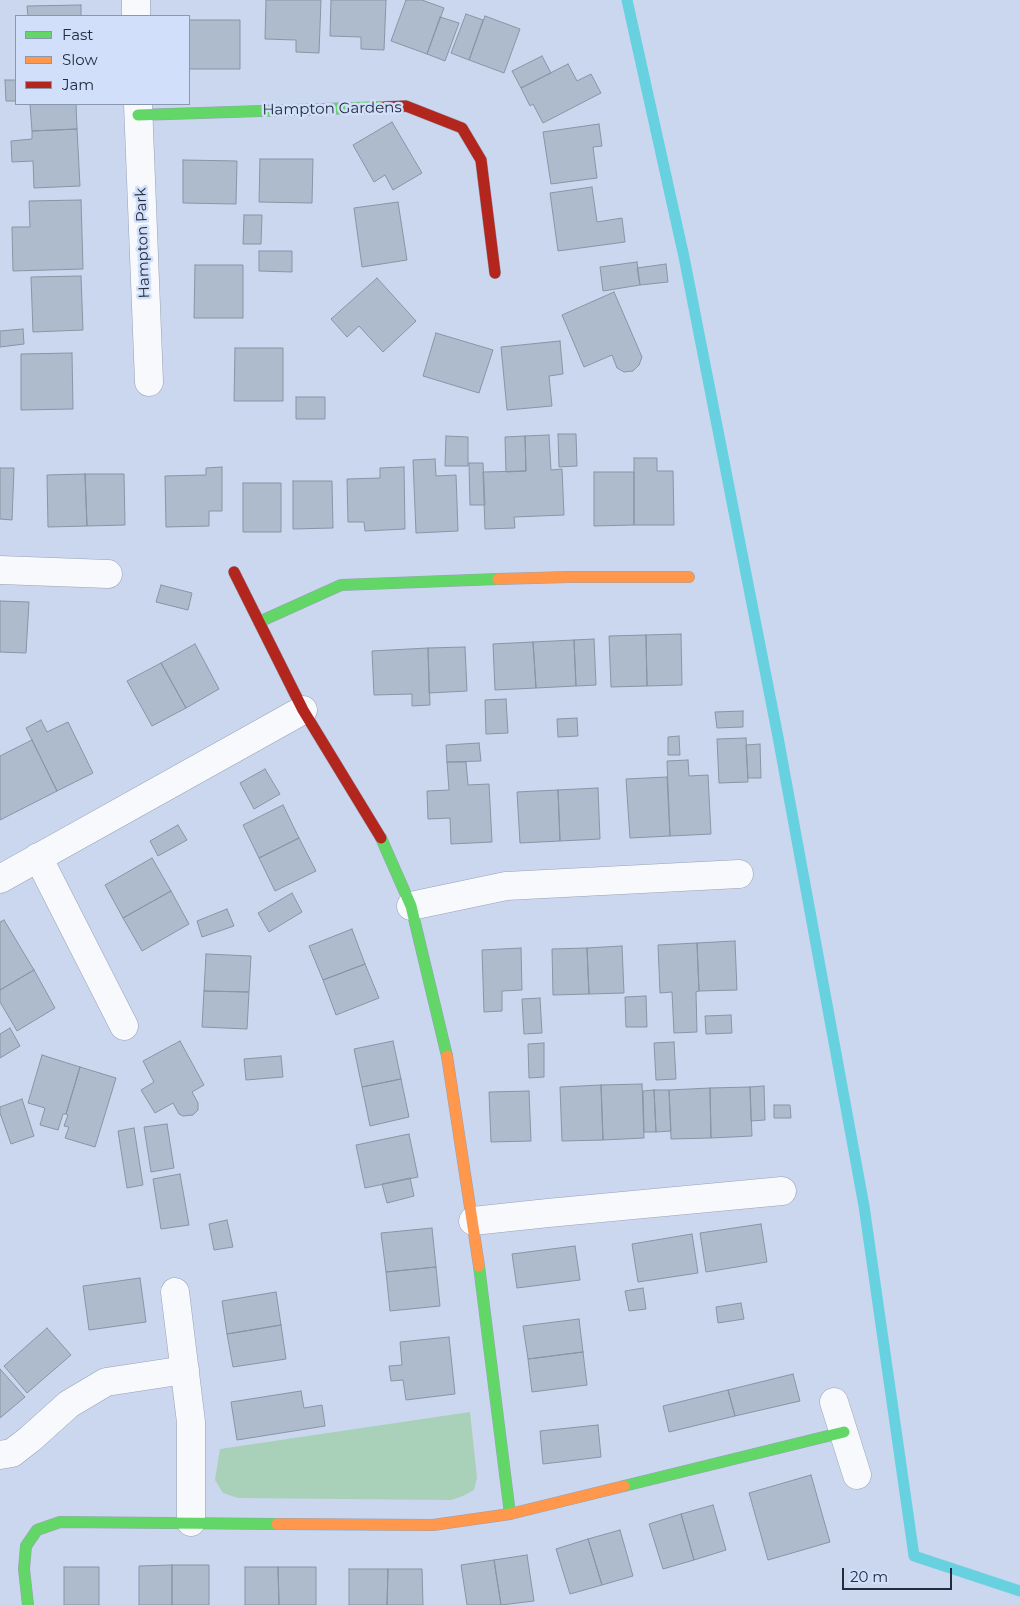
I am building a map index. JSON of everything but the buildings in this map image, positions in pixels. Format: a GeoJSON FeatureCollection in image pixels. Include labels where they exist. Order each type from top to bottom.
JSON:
{"type":"FeatureCollection","features":[{"type":"Feature","properties":{"kind":"street"},"geometry":{"type":"LineString","coordinates":[[136,0],[136,15]]}},
{"type":"Feature","properties":{"kind":"street","name":"Hampton Gardens"},"geometry":{"type":"LineString","coordinates":[[138,109],[406,106],[462,128],[481,160],[495,272]]}},
{"type":"Feature","properties":{"kind":"street","name":"Hampton Park"},"geometry":{"type":"LineString","coordinates":[[138,109],[149,382]]}},
{"type":"Feature","properties":{"kind":"street"},"geometry":{"type":"LineString","coordinates":[[0,570],[108,574]]}},
{"type":"Feature","properties":{"kind":"street"},"geometry":{"type":"LineString","coordinates":[[234,572],[303,710],[383,841],[412,906],[449,1062],[473,1221],[510,1514]]}},
{"type":"Feature","properties":{"kind":"street"},"geometry":{"type":"LineString","coordinates":[[259,622],[341,585],[569,577],[689,577]]}},
{"type":"Feature","properties":{"kind":"street"},"geometry":{"type":"LineString","coordinates":[[0,879],[303,710]]}},
{"type":"Feature","properties":{"kind":"street"},"geometry":{"type":"LineString","coordinates":[[38,857],[124,1026]]}},
{"type":"Feature","properties":{"kind":"street"},"geometry":{"type":"LineString","coordinates":[[412,906],[506,886],[739,874]]}},
{"type":"Feature","properties":{"kind":"street"},"geometry":{"type":"LineString","coordinates":[[473,1221],[782,1191]]}},
{"type":"Feature","properties":{"kind":"street"},"geometry":{"type":"LineString","coordinates":[[175,1292],[191,1422],[191,1522]]}},
{"type":"Feature","properties":{"kind":"street"},"geometry":{"type":"LineString","coordinates":[[0,1455],[12,1453],[68,1404],[106,1382],[184,1370]]}},
{"type":"Feature","properties":{"kind":"street"},"geometry":{"type":"LineString","coordinates":[[834,1402],[857,1475]]}},
{"type":"Feature","properties":{"kind":"street"},"geometry":{"type":"LineString","coordinates":[[28,1605],[24,1569],[26,1546],[37,1530],[60,1522],[433,1525],[510,1514],[844,1432]]}},
{"type":"Feature","properties":{"kind":"green space"},"geometry":{"type":"Polygon","coordinates":[[[470,1412],[477,1478],[474,1490],[451,1500],[238,1498],[223,1493],[215,1480],[220,1449],[470,1412]]]}},
{"type":"Feature","properties":{"kind":"waterway"},"geometry":{"type":"LineString","coordinates":[[627,0],[684,257],[778,737],[864,1206],[914,1556],[1020,1591]]}},
{"type":"Feature","properties":{"kind":"traffic: fast"},"geometry":{"type":"LineString","coordinates":[[138,115],[385,107]]}},
{"type":"Feature","properties":{"kind":"traffic: fast"},"geometry":{"type":"LineString","coordinates":[[259,622],[341,585],[498,579]]}},
{"type":"Feature","properties":{"kind":"traffic: fast"},"geometry":{"type":"LineString","coordinates":[[381,838],[411,906],[447,1056]]}},
{"type":"Feature","properties":{"kind":"traffic: fast"},"geometry":{"type":"LineString","coordinates":[[479,1266],[510,1514]]}},
{"type":"Feature","properties":{"kind":"traffic: fast"},"geometry":{"type":"LineString","coordinates":[[624,1486],[844,1432]]}},
{"type":"Feature","properties":{"kind":"traffic: fast"},"geometry":{"type":"LineString","coordinates":[[28,1605],[24,1569],[26,1546],[37,1530],[60,1522],[277,1524]]}},
{"type":"Feature","properties":{"kind":"traffic: slow"},"geometry":{"type":"LineString","coordinates":[[498,579],[689,577]]}},
{"type":"Feature","properties":{"kind":"traffic: slow"},"geometry":{"type":"LineString","coordinates":[[447,1056],[479,1266]]}},
{"type":"Feature","properties":{"kind":"traffic: slow"},"geometry":{"type":"LineString","coordinates":[[277,1524],[433,1525],[510,1514],[624,1486]]}},
{"type":"Feature","properties":{"kind":"traffic: jam"},"geometry":{"type":"LineString","coordinates":[[385,107],[406,106],[462,128],[481,160],[495,273]]}},
{"type":"Feature","properties":{"kind":"traffic: jam"},"geometry":{"type":"LineString","coordinates":[[234,572],[303,710],[381,838]]}}]}
